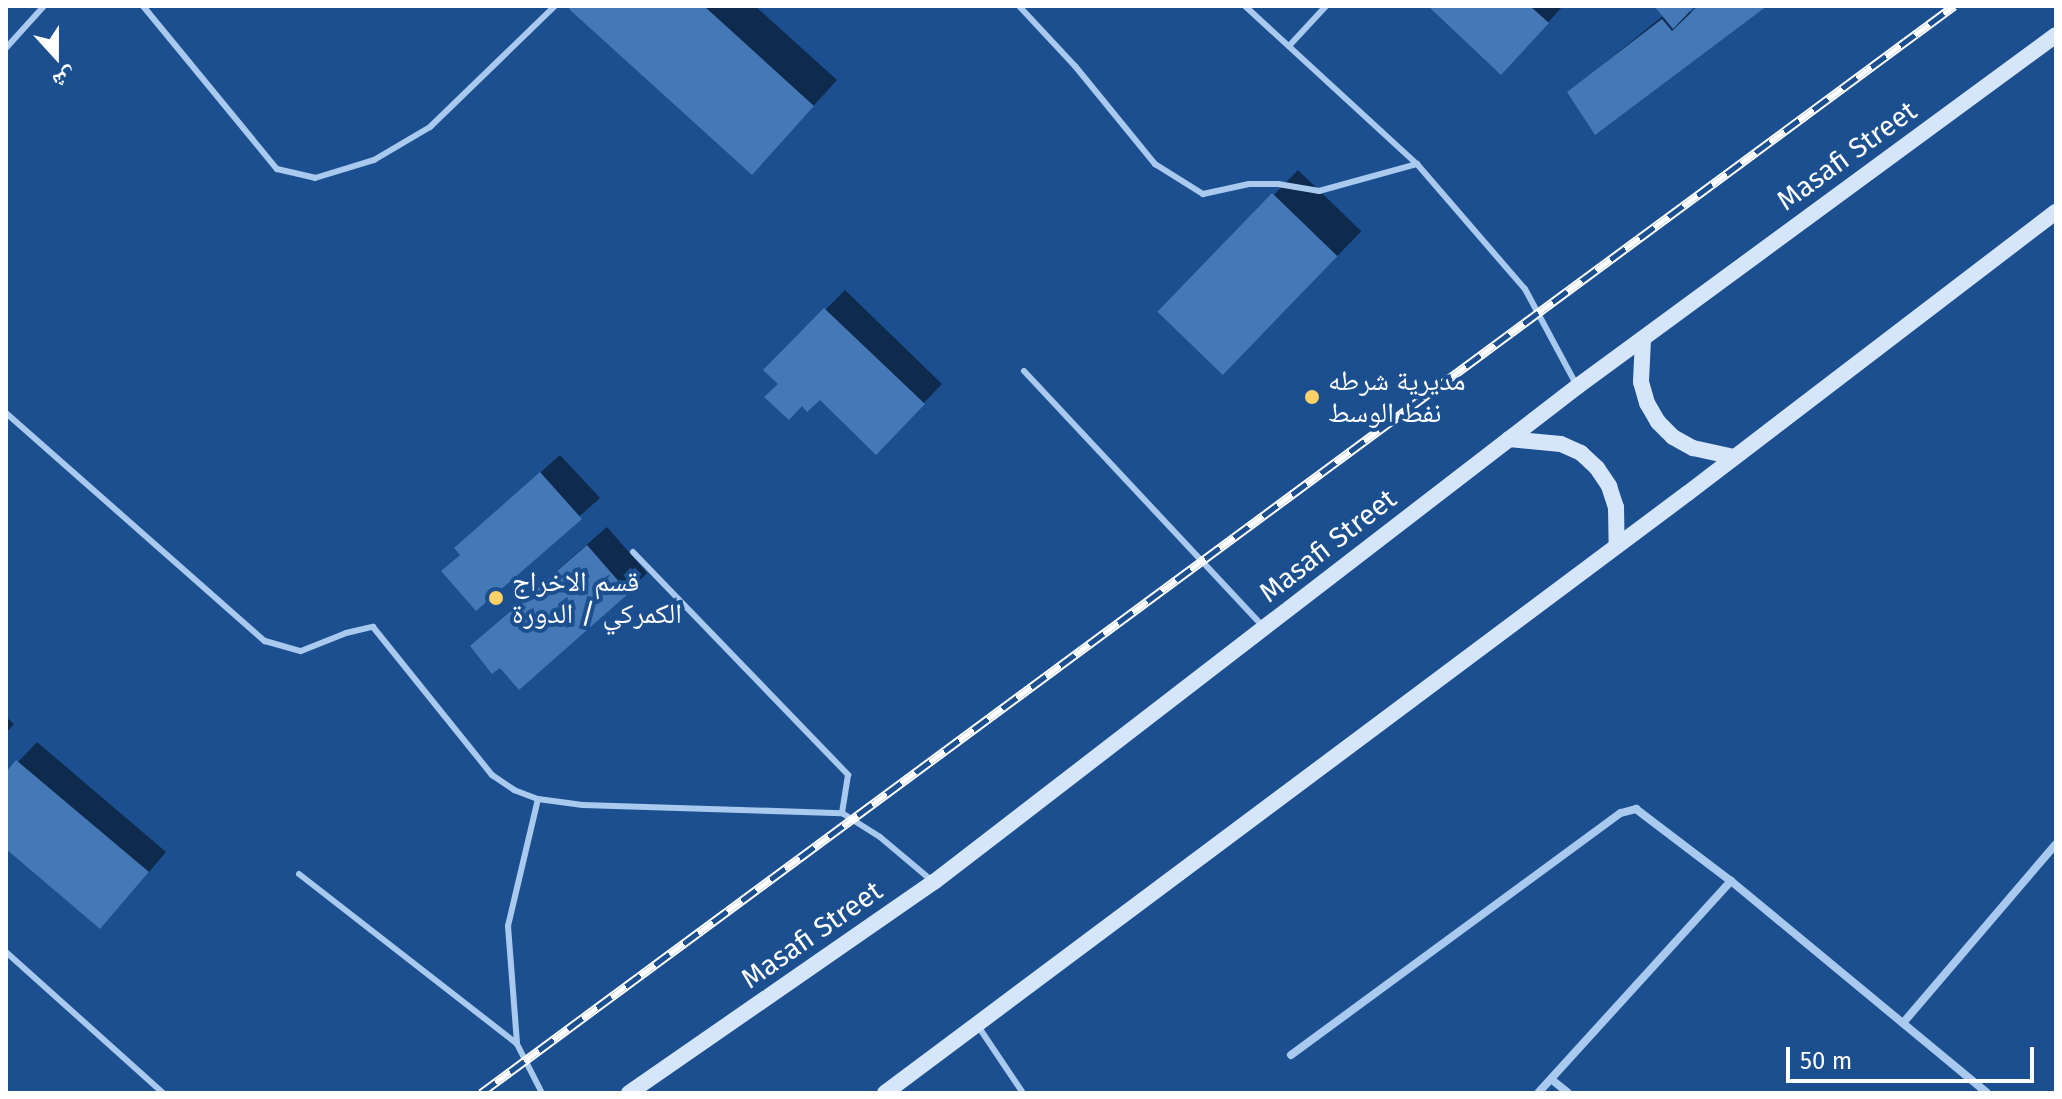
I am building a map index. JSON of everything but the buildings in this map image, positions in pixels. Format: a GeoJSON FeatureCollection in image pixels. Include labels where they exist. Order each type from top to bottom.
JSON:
{"type":"FeatureCollection","features":[{"type":"Feature","properties":{"kind":"main road","name":"Masafi Street"},"geometry":{"type":"LineString","coordinates":[[629,1093],[934,882],[1578,386],[2056,35]]}},
{"type":"Feature","properties":{"kind":"main road"},"geometry":{"type":"LineString","coordinates":[[885,1093],[1617,546],[2056,212]]}},
{"type":"Feature","properties":{"kind":"main road"},"geometry":{"type":"LineString","coordinates":[[1643,339],[1641,382],[1647,403],[1658,422],[1673,437],[1693,448],[1734,457]]}},
{"type":"Feature","properties":{"kind":"main road"},"geometry":{"type":"LineString","coordinates":[[1509,439],[1561,444],[1581,453],[1597,468],[1609,486],[1616,507],[1617,546]]}},
{"type":"Feature","properties":{"kind":"street"},"geometry":{"type":"LineString","coordinates":[[1291,1055],[1621,813],[1636,809],[1731,881],[1987,1093]]}},
{"type":"Feature","properties":{"kind":"street"},"geometry":{"type":"LineString","coordinates":[[1903,1023],[2056,844]]}},
{"type":"Feature","properties":{"kind":"street"},"geometry":{"type":"LineString","coordinates":[[1538,1093],[1731,881]]}},
{"type":"Feature","properties":{"kind":"street"},"geometry":{"type":"LineString","coordinates":[[1551,1079],[1568,1093]]}},
{"type":"Feature","properties":{"kind":"lane"},"geometry":{"type":"LineString","coordinates":[[6,48],[44,6]]}},
{"type":"Feature","properties":{"kind":"lane"},"geometry":{"type":"LineString","coordinates":[[143,6],[277,169],[315,178],[374,160],[430,127],[555,6]]}},
{"type":"Feature","properties":{"kind":"lane"},"geometry":{"type":"LineString","coordinates":[[1019,6],[1075,66],[1155,164],[1203,194],[1249,184],[1278,184],[1319,191],[1417,164]]}},
{"type":"Feature","properties":{"kind":"lane"},"geometry":{"type":"LineString","coordinates":[[1245,6],[1417,164],[1525,289],[1578,386]]}},
{"type":"Feature","properties":{"kind":"lane"},"geometry":{"type":"LineString","coordinates":[[1289,46],[1326,6]]}},
{"type":"Feature","properties":{"kind":"lane"},"geometry":{"type":"LineString","coordinates":[[1024,371],[1265,627]]}},
{"type":"Feature","properties":{"kind":"lane"},"geometry":{"type":"LineString","coordinates":[[6,413],[265,641],[301,651],[346,633],[373,627],[492,775],[514,790],[538,799],[583,805],[842,813],[880,837],[934,882]]}},
{"type":"Feature","properties":{"kind":"lane"},"geometry":{"type":"LineString","coordinates":[[633,552],[848,775],[842,813]]}},
{"type":"Feature","properties":{"kind":"lane"},"geometry":{"type":"LineString","coordinates":[[538,799],[508,926],[517,1044],[542,1093]]}},
{"type":"Feature","properties":{"kind":"lane"},"geometry":{"type":"LineString","coordinates":[[299,874],[517,1044]]}},
{"type":"Feature","properties":{"kind":"lane"},"geometry":{"type":"LineString","coordinates":[[6,952],[163,1093]]}},
{"type":"Feature","properties":{"kind":"lane"},"geometry":{"type":"LineString","coordinates":[[976,1023],[1023,1093]]}},
{"type":"Feature","properties":{"kind":"railway"},"geometry":{"type":"LineString","coordinates":[[481,1093],[1954,6]]}},
{"type":"Feature","properties":{"kind":"place","name":"مديرية شرطه نفط الوسط"},"geometry":{"type":"Point","coordinates":[1312,397]}},
{"type":"Feature","properties":{"kind":"place","name":"قسم الاخراج الكمركي / الدورة"},"geometry":{"type":"Point","coordinates":[496,598]}}]}
